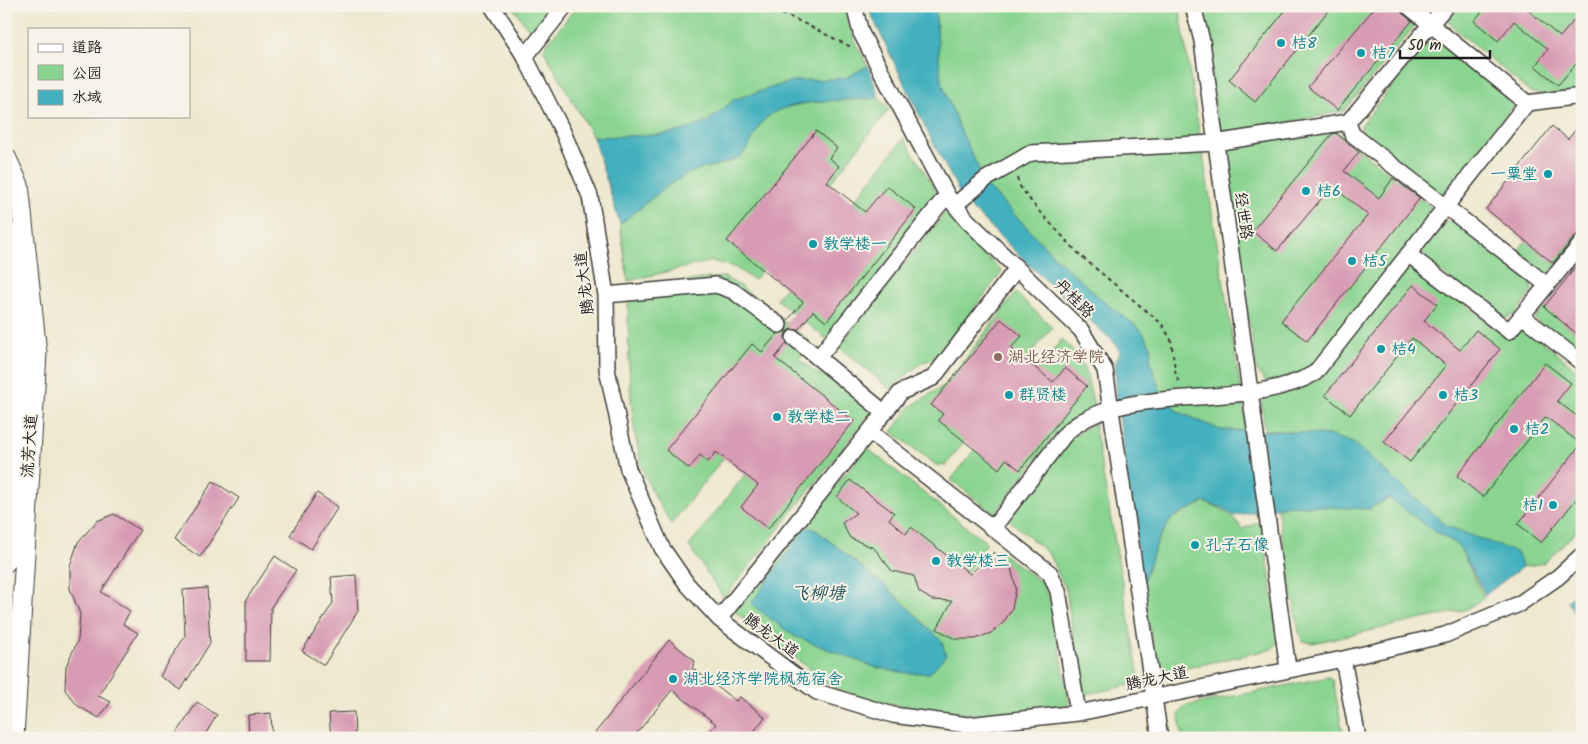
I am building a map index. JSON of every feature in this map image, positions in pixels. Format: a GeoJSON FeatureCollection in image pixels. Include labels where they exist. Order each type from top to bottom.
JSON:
{"type":"FeatureCollection","features":[{"type":"Feature","properties":{"kind":"main road","name":"流芳大道"},"geometry":{"type":"LineString","coordinates":[[6,157],[19,185],[37,353],[15,479],[6,562]]}},
{"type":"Feature","properties":{"kind":"main road","name":"流芳大道"},"geometry":{"type":"LineString","coordinates":[[6,230],[20,364],[15,479],[14,738]]}},
{"type":"Feature","properties":{"kind":"street","name":"腾龙大道"},"geometry":{"type":"LineString","coordinates":[[492,6],[525,57],[563,132],[590,196],[606,295],[607,369],[628,469],[662,548],[687,584],[719,619],[817,692],[893,715],[968,725],[1078,713],[1343,659],[1445,635],[1519,604],[1558,577],[1582,555]]}},
{"type":"Feature","properties":{"kind":"street"},"geometry":{"type":"LineString","coordinates":[[525,57],[565,6]]}},
{"type":"Feature","properties":{"kind":"street","name":"丹桂路"},"geometry":{"type":"LineString","coordinates":[[854,6],[861,32],[875,60],[954,200],[1016,268],[1081,330],[1105,370],[1113,408],[1160,738]]}},
{"type":"Feature","properties":{"kind":"street","name":"经世路"},"geometry":{"type":"LineString","coordinates":[[1193,6],[1202,41],[1214,143],[1257,430],[1288,669]]}},
{"type":"Feature","properties":{"kind":"street"},"geometry":{"type":"LineString","coordinates":[[1408,6],[1527,103]]}},
{"type":"Feature","properties":{"kind":"street"},"geometry":{"type":"LineString","coordinates":[[818,358],[954,200],[1014,163],[1031,154],[1214,143],[1348,122],[1446,6]]}},
{"type":"Feature","properties":{"kind":"street"},"geometry":{"type":"LineString","coordinates":[[993,528],[1066,433],[1078,421],[1113,408],[1251,391],[1298,383],[1315,373],[1527,103],[1582,96]]}},
{"type":"Feature","properties":{"kind":"street"},"geometry":{"type":"LineString","coordinates":[[1348,122],[1352,134],[1547,285]]}},
{"type":"Feature","properties":{"kind":"street"},"geometry":{"type":"LineString","coordinates":[[1408,254],[1509,331],[1582,243]]}},
{"type":"Feature","properties":{"kind":"street"},"geometry":{"type":"LineString","coordinates":[[719,619],[902,392],[933,378],[1016,268]]}},
{"type":"Feature","properties":{"kind":"street"},"geometry":{"type":"LineString","coordinates":[[606,295],[716,285],[734,291],[779,325]]}},
{"type":"Feature","properties":{"kind":"street"},"geometry":{"type":"LineString","coordinates":[[1522,316],[1582,363]]}},
{"type":"Feature","properties":{"kind":"street"},"geometry":{"type":"LineString","coordinates":[[794,338],[885,413]]}},
{"type":"Feature","properties":{"kind":"street"},"geometry":{"type":"LineString","coordinates":[[870,432],[1050,573],[1058,591],[1078,713]]}},
{"type":"Feature","properties":{"kind":"street"},"geometry":{"type":"LineString","coordinates":[[1343,659],[1358,738]]}},
{"type":"Feature","properties":{"kind":"path"},"geometry":{"type":"LineString","coordinates":[[766,9],[792,18],[875,60]]}},
{"type":"Feature","properties":{"kind":"path"},"geometry":{"type":"LineString","coordinates":[[1014,163],[1019,185],[1037,209],[1082,257],[1162,324],[1171,340],[1181,399]]}},
{"type":"Feature","properties":{"kind":"green space"},"geometry":{"type":"Polygon","coordinates":[[[512,6],[557,6],[535,34],[530,31],[512,6]]]}},
{"type":"Feature","properties":{"kind":"green space"},"geometry":{"type":"Polygon","coordinates":[[[577,6],[846,6],[855,43],[868,66],[845,79],[793,81],[735,99],[707,122],[686,130],[660,135],[593,137],[543,49],[577,6]]]}},
{"type":"Feature","properties":{"kind":"green space"},"geometry":{"type":"Polygon","coordinates":[[[935,6],[1179,6],[1247,430],[1220,430],[1177,411],[1160,390],[1150,360],[1151,346],[1140,329],[1104,302],[1055,257],[987,186],[959,127],[941,81],[935,6]]]}},
{"type":"Feature","properties":{"kind":"green space"},"geometry":{"type":"Polygon","coordinates":[[[1201,6],[1398,6],[1418,22],[1344,111],[1233,134],[1218,131],[1201,6]]]}},
{"type":"Feature","properties":{"kind":"green space"},"geometry":{"type":"Polygon","coordinates":[[[1460,6],[1582,6],[1582,91],[1542,95],[1530,92],[1448,21],[1460,6]]]}},
{"type":"Feature","properties":{"kind":"green space"},"geometry":{"type":"Polygon","coordinates":[[[1436,37],[1512,97],[1513,106],[1456,182],[1438,196],[1361,135],[1361,125],[1428,42],[1436,37]]]}},
{"type":"Feature","properties":{"kind":"green space"},"geometry":{"type":"Polygon","coordinates":[[[879,98],[889,109],[754,280],[734,267],[712,261],[628,281],[620,224],[664,189],[692,172],[739,157],[767,117],[777,111],[805,103],[879,98]]]}},
{"type":"Feature","properties":{"kind":"green space"},"geometry":{"type":"Polygon","coordinates":[[[1334,129],[1431,207],[1434,214],[1315,365],[1300,376],[1266,382],[1257,371],[1221,149],[1334,129]]]}},
{"type":"Feature","properties":{"kind":"green space"},"geometry":{"type":"Polygon","coordinates":[[[904,138],[939,196],[828,340],[776,299],[904,138]]]}},
{"type":"Feature","properties":{"kind":"green space"},"geometry":{"type":"Polygon","coordinates":[[[947,210],[962,232],[1002,272],[936,358],[921,363],[890,389],[839,347],[947,210]]]}},
{"type":"Feature","properties":{"kind":"green space"},"geometry":{"type":"Polygon","coordinates":[[[1447,221],[1456,222],[1531,282],[1532,291],[1519,310],[1510,317],[1499,318],[1427,261],[1422,249],[1447,221]]]}},
{"type":"Feature","properties":{"kind":"green space"},"geometry":{"type":"Polygon","coordinates":[[[1582,228],[1582,235],[1547,277],[1516,253],[1526,241],[1554,263],[1582,228]]]}},
{"type":"Feature","properties":{"kind":"green space"},"geometry":{"type":"Polygon","coordinates":[[[1420,268],[1505,335],[1528,330],[1582,374],[1582,526],[1544,563],[1522,567],[1517,553],[1447,526],[1353,443],[1328,435],[1265,430],[1261,400],[1266,395],[1301,387],[1401,275],[1408,270],[1420,268]]]}},
{"type":"Feature","properties":{"kind":"green space"},"geometry":{"type":"Polygon","coordinates":[[[724,277],[740,286],[812,344],[799,359],[819,375],[832,360],[881,400],[724,598],[689,546],[760,456],[738,440],[671,524],[647,481],[637,445],[631,402],[628,295],[698,279],[724,277]]]}},
{"type":"Feature","properties":{"kind":"green space"},"geometry":{"type":"Polygon","coordinates":[[[1016,293],[1052,327],[946,465],[936,465],[892,432],[910,407],[945,385],[1016,293]]]}},
{"type":"Feature","properties":{"kind":"green space"},"geometry":{"type":"Polygon","coordinates":[[[1544,307],[1582,338],[1582,357],[1534,319],[1544,307]]]}},
{"type":"Feature","properties":{"kind":"green space"},"geometry":{"type":"Polygon","coordinates":[[[1062,339],[1079,357],[1087,376],[1095,411],[1076,419],[1054,436],[995,514],[951,480],[1062,339]]]}},
{"type":"Feature","properties":{"kind":"green space"},"geometry":{"type":"Polygon","coordinates":[[[1094,424],[1140,683],[1082,695],[1066,589],[1048,553],[1007,518],[1035,479],[1058,452],[1082,430],[1094,424]]]}},
{"type":"Feature","properties":{"kind":"green space"},"geometry":{"type":"Polygon","coordinates":[[[867,448],[987,543],[964,576],[974,584],[1000,552],[1041,582],[1053,606],[1069,704],[1013,715],[938,713],[844,695],[731,609],[867,448]],[[806,527],[835,651],[881,667],[930,673],[942,641],[891,591],[816,530],[806,527]]]}},
{"type":"Feature","properties":{"kind":"green space"},"geometry":{"type":"Polygon","coordinates":[[[1389,498],[1424,524],[1459,546],[1484,598],[1465,610],[1313,643],[1303,641],[1299,632],[1277,508],[1290,505],[1369,509],[1389,498]]]}},
{"type":"Feature","properties":{"kind":"green space"},"geometry":{"type":"Polygon","coordinates":[[[1204,502],[1226,512],[1242,529],[1262,521],[1279,641],[1272,649],[1164,673],[1157,669],[1142,586],[1158,540],[1172,518],[1204,502]]]}},
{"type":"Feature","properties":{"kind":"green space"},"geometry":{"type":"Polygon","coordinates":[[[1329,677],[1333,681],[1344,738],[1182,738],[1179,714],[1185,706],[1329,677]]]}},
{"type":"Feature","properties":{"kind":"water"},"geometry":{"type":"Polygon","coordinates":[[[867,6],[935,6],[941,81],[959,127],[987,186],[1055,257],[1104,302],[1140,329],[1151,346],[1150,360],[1160,390],[1177,411],[1220,430],[1279,431],[1328,435],[1353,443],[1447,526],[1518,553],[1522,567],[1485,595],[1459,546],[1424,524],[1389,498],[1369,509],[1290,505],[1234,516],[1223,508],[1204,502],[1172,518],[1158,540],[1142,586],[1117,400],[1115,365],[1120,351],[1113,341],[1033,269],[964,201],[930,137],[867,6]]]}},
{"type":"Feature","properties":{"kind":"water"},"geometry":{"type":"Polygon","coordinates":[[[868,66],[879,98],[805,103],[777,111],[767,117],[739,157],[682,177],[620,224],[593,137],[660,135],[686,130],[707,122],[735,99],[793,81],[845,78],[868,66]]]}},
{"type":"Feature","properties":{"kind":"water","name":"飞柳塘"},"geometry":{"type":"Polygon","coordinates":[[[806,527],[816,530],[891,591],[942,641],[946,655],[930,673],[906,673],[874,667],[794,636],[751,604],[806,527]]]}},
{"type":"Feature","properties":{"kind":"water"},"geometry":{"type":"Polygon","coordinates":[[[1582,590],[1582,622],[1567,601],[1582,590]]]}},
{"type":"Feature","properties":{"kind":"building","name":"桔8"},"geometry":{"type":"Polygon","coordinates":[[[1289,6],[1332,6],[1255,102],[1229,80],[1289,6]]]}},
{"type":"Feature","properties":{"kind":"building","name":"桔7"},"geometry":{"type":"Polygon","coordinates":[[[1376,6],[1399,6],[1402,13],[1412,21],[1337,110],[1308,87],[1376,6]]]}},
{"type":"Feature","properties":{"kind":"building"},"geometry":{"type":"Polygon","coordinates":[[[1487,6],[1523,6],[1560,37],[1582,11],[1582,57],[1558,85],[1535,66],[1548,49],[1514,21],[1498,41],[1474,21],[1487,6]]]}},
{"type":"Feature","properties":{"kind":"building","name":"一粟堂"},"geometry":{"type":"Polygon","coordinates":[[[1582,122],[1582,228],[1553,263],[1486,209],[1552,126],[1568,139],[1582,122]]]}},
{"type":"Feature","properties":{"kind":"building"},"geometry":{"type":"Polygon","coordinates":[[[816,131],[837,148],[829,158],[839,166],[827,182],[865,212],[887,186],[916,209],[826,322],[813,311],[798,330],[791,329],[786,332],[787,343],[775,358],[854,421],[768,529],[741,507],[758,485],[716,452],[708,462],[700,455],[689,469],[666,450],[752,344],[762,352],[777,334],[786,331],[787,321],[803,302],[727,241],[816,131]]]}},
{"type":"Feature","properties":{"kind":"building"},"geometry":{"type":"Polygon","coordinates":[[[1336,133],[1359,152],[1344,171],[1379,198],[1393,178],[1420,198],[1307,341],[1281,321],[1368,215],[1332,186],[1277,251],[1252,231],[1332,134],[1336,133]]]}},
{"type":"Feature","properties":{"kind":"building"},"geometry":{"type":"Polygon","coordinates":[[[1582,259],[1582,338],[1544,307],[1582,259]]]}},
{"type":"Feature","properties":{"kind":"building"},"geometry":{"type":"Polygon","coordinates":[[[1413,285],[1437,304],[1424,321],[1460,350],[1476,330],[1500,349],[1410,462],[1384,442],[1446,365],[1412,338],[1350,415],[1325,395],[1413,285]]]}},
{"type":"Feature","properties":{"kind":"building","name":"群贤楼"},"geometry":{"type":"Polygon","coordinates":[[[1001,319],[1022,336],[1011,348],[1053,382],[1065,368],[1087,386],[1020,470],[1006,459],[999,469],[938,420],[943,414],[931,405],[1001,319]]]}},
{"type":"Feature","properties":{"kind":"building"},"geometry":{"type":"Polygon","coordinates":[[[1545,363],[1571,383],[1557,401],[1582,420],[1582,492],[1541,543],[1518,524],[1581,444],[1546,417],[1483,497],[1457,476],[1545,363]]]}},
{"type":"Feature","properties":{"kind":"building","name":"教学楼三"},"geometry":{"type":"Polygon","coordinates":[[[850,480],[894,513],[889,519],[906,534],[911,527],[970,574],[994,552],[1011,568],[1016,588],[1012,609],[1003,623],[991,633],[975,639],[955,639],[937,629],[952,601],[932,600],[919,592],[914,576],[892,571],[874,548],[850,538],[842,523],[856,513],[837,497],[850,480]]]}},
{"type":"Feature","properties":{"kind":"building"},"geometry":{"type":"Polygon","coordinates":[[[213,481],[239,498],[200,557],[174,540],[213,481]]]}},
{"type":"Feature","properties":{"kind":"building"},"geometry":{"type":"Polygon","coordinates":[[[317,493],[338,507],[311,549],[290,535],[317,493]]]}},
{"type":"Feature","properties":{"kind":"building"},"geometry":{"type":"Polygon","coordinates":[[[114,514],[140,530],[101,592],[130,611],[123,624],[138,633],[98,696],[111,702],[99,718],[78,706],[65,690],[66,666],[78,640],[80,614],[70,589],[70,566],[78,542],[97,521],[114,514]]]}},
{"type":"Feature","properties":{"kind":"building"},"geometry":{"type":"Polygon","coordinates":[[[275,556],[296,570],[271,607],[270,661],[246,661],[246,600],[275,556]]]}},
{"type":"Feature","properties":{"kind":"building"},"geometry":{"type":"Polygon","coordinates":[[[356,575],[358,611],[324,665],[302,651],[333,603],[331,577],[356,575]]]}},
{"type":"Feature","properties":{"kind":"building"},"geometry":{"type":"Polygon","coordinates":[[[207,588],[210,643],[181,690],[160,676],[185,636],[183,590],[207,588]]]}},
{"type":"Feature","properties":{"kind":"building","name":"湖北经济学院枫苑宿舍"},"geometry":{"type":"Polygon","coordinates":[[[669,640],[695,661],[692,668],[736,701],[740,697],[765,717],[749,738],[705,738],[716,724],[672,690],[633,738],[591,738],[669,640]]]}},
{"type":"Feature","properties":{"kind":"building"},"geometry":{"type":"Polygon","coordinates":[[[197,702],[217,715],[203,738],[174,738],[197,702]]]}},
{"type":"Feature","properties":{"kind":"building"},"geometry":{"type":"Polygon","coordinates":[[[354,712],[355,738],[331,738],[329,713],[354,712]]]}},
{"type":"Feature","properties":{"kind":"building"},"geometry":{"type":"Polygon","coordinates":[[[271,713],[272,738],[249,738],[248,715],[271,713]]]}},
{"type":"Feature","properties":{"kind":"place","name":"桔8"},"geometry":{"type":"Point","coordinates":[1281,43]}},
{"type":"Feature","properties":{"kind":"place","name":"桔7"},"geometry":{"type":"Point","coordinates":[1361,53]}},
{"type":"Feature","properties":{"kind":"place","name":"一粟堂"},"geometry":{"type":"Point","coordinates":[1548,174]}},
{"type":"Feature","properties":{"kind":"place","name":"桔6"},"geometry":{"type":"Point","coordinates":[1306,191]}},
{"type":"Feature","properties":{"kind":"place","name":"教学楼一"},"geometry":{"type":"Point","coordinates":[813,244]}},
{"type":"Feature","properties":{"kind":"place","name":"桔5"},"geometry":{"type":"Point","coordinates":[1352,261]}},
{"type":"Feature","properties":{"kind":"place","name":"桔4"},"geometry":{"type":"Point","coordinates":[1381,349]}},
{"type":"Feature","properties":{"kind":"place","name":"湖北经济学院"},"geometry":{"type":"Point","coordinates":[998,357]}},
{"type":"Feature","properties":{"kind":"place","name":"群贤楼"},"geometry":{"type":"Point","coordinates":[1009,395]}},
{"type":"Feature","properties":{"kind":"place","name":"桔3"},"geometry":{"type":"Point","coordinates":[1443,395]}},
{"type":"Feature","properties":{"kind":"place","name":"教学楼二"},"geometry":{"type":"Point","coordinates":[777,417]}},
{"type":"Feature","properties":{"kind":"place","name":"桔2"},"geometry":{"type":"Point","coordinates":[1514,429]}},
{"type":"Feature","properties":{"kind":"place","name":"桔1"},"geometry":{"type":"Point","coordinates":[1553,505]}},
{"type":"Feature","properties":{"kind":"place","name":"孔子石像"},"geometry":{"type":"Point","coordinates":[1195,545]}},
{"type":"Feature","properties":{"kind":"place","name":"教学楼三"},"geometry":{"type":"Point","coordinates":[936,561]}},
{"type":"Feature","properties":{"kind":"place","name":"湖北经济学院枫苑宿舍"},"geometry":{"type":"Point","coordinates":[673,679]}}]}
